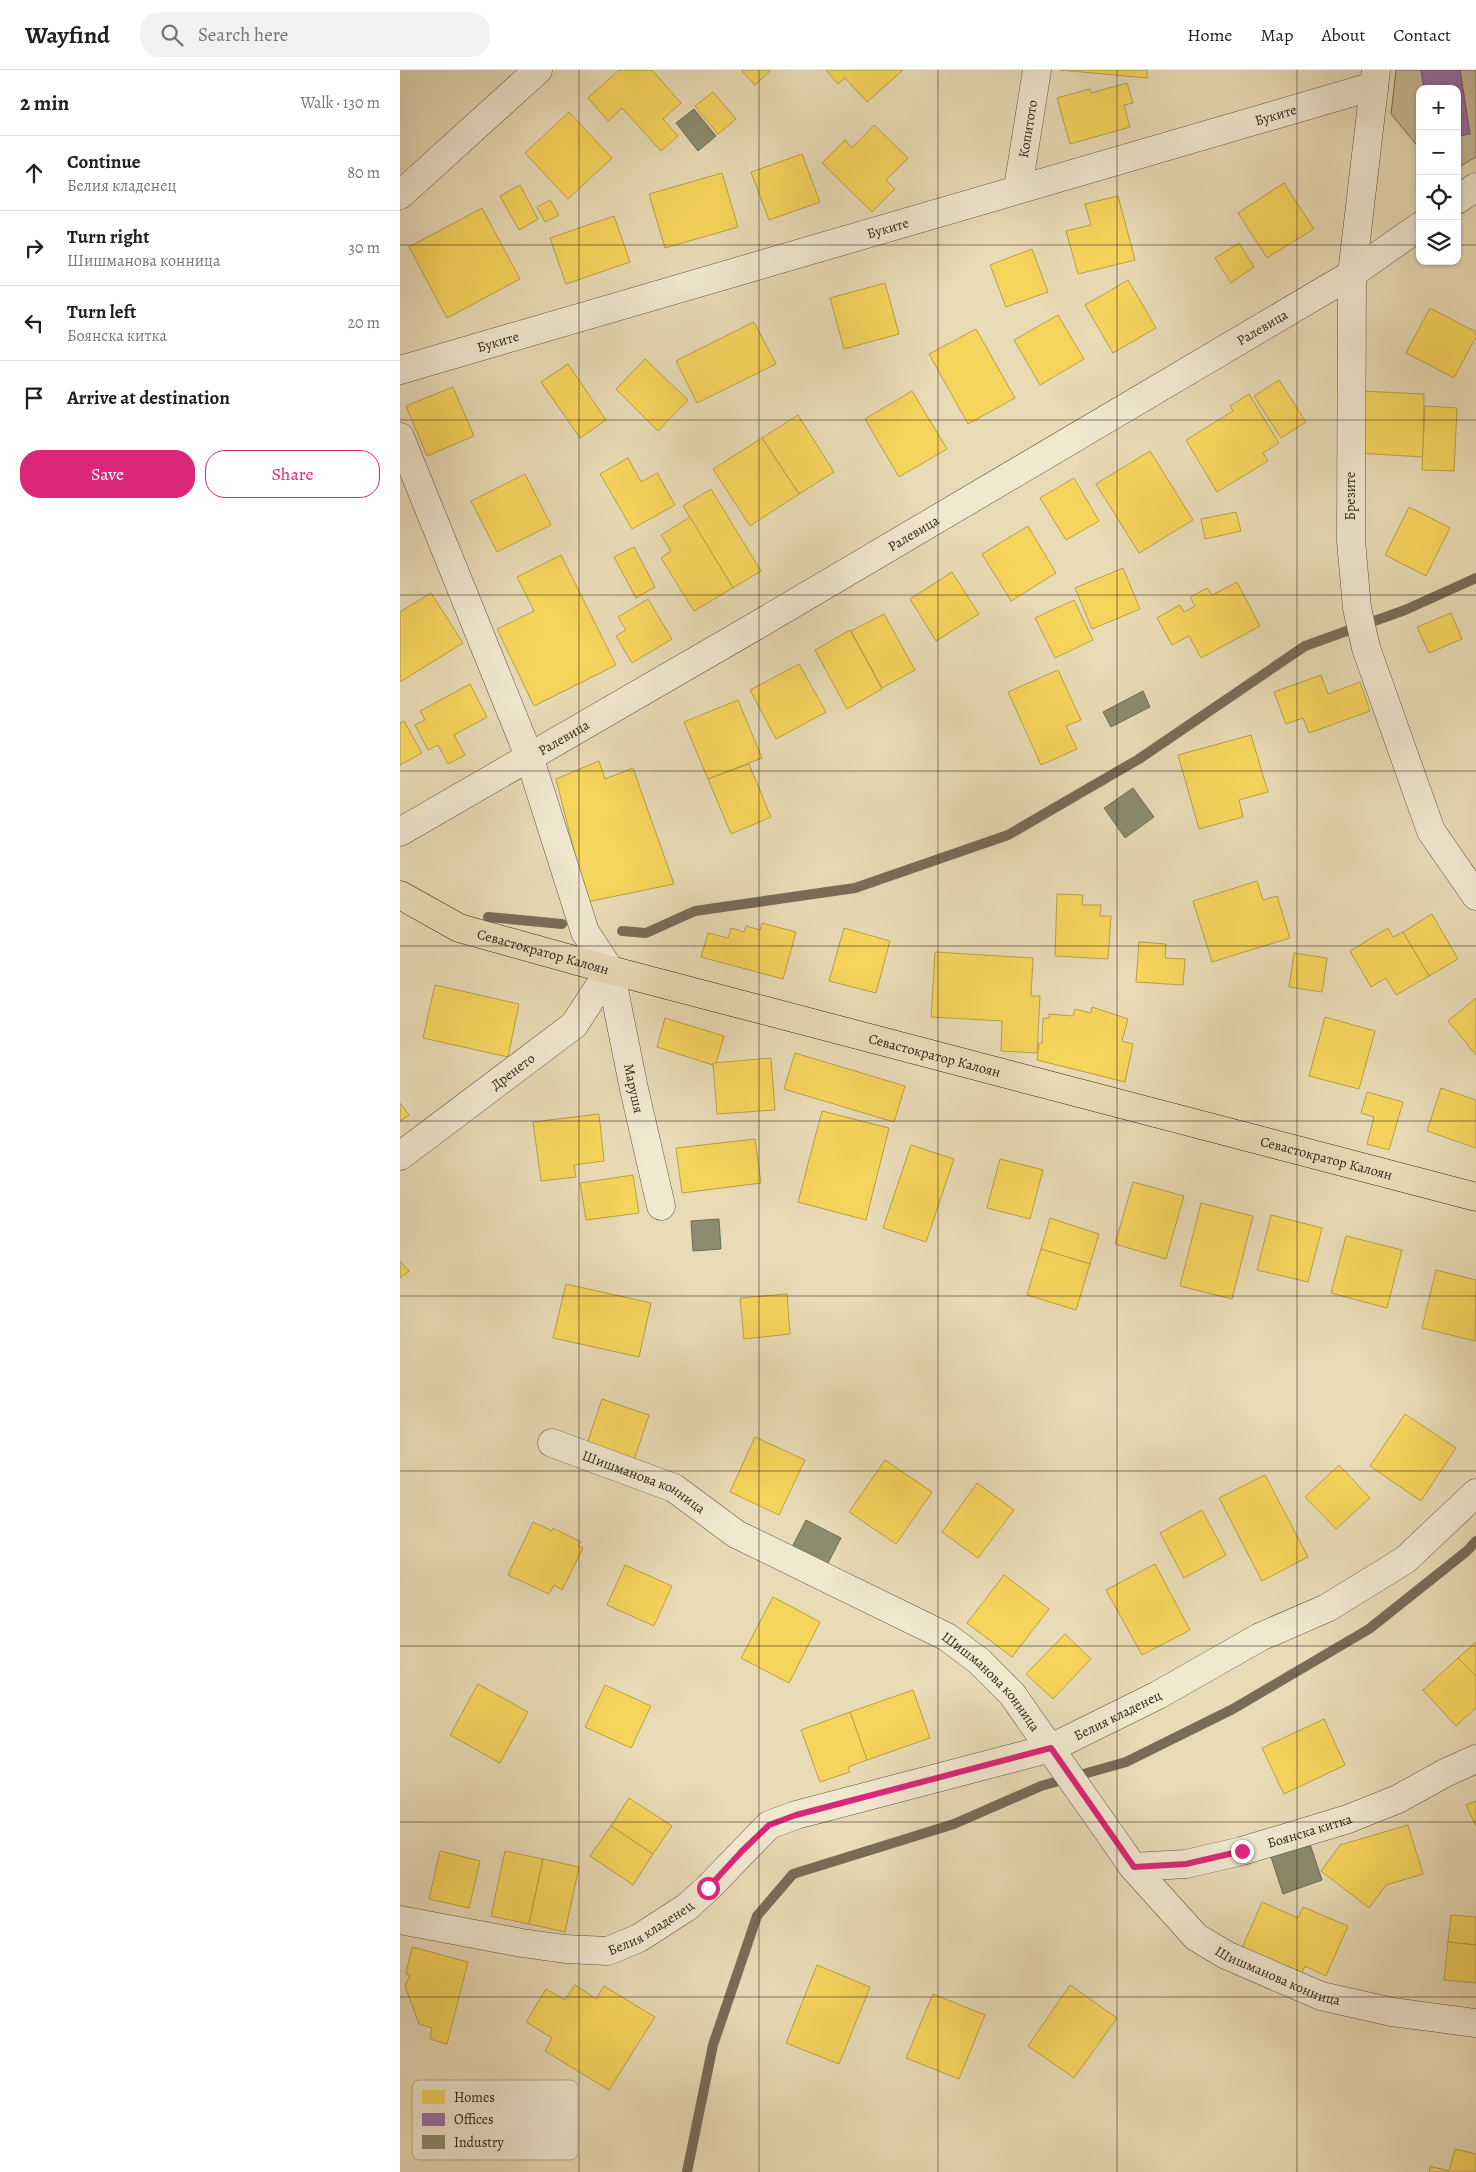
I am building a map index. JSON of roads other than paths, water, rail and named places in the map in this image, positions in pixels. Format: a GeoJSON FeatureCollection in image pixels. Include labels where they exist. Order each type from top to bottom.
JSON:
{"type":"FeatureCollection","features":[{"type":"Feature","properties":{"kind":"main road","name":"Севастократор Калоян"},"geometry":{"type":"LineString","coordinates":[[400,895],[460,928],[610,970],[1476,1197]]}},
{"type":"Feature","properties":{"kind":"street"},"geometry":{"type":"LineString","coordinates":[[400,195],[538,70]]}},
{"type":"Feature","properties":{"kind":"street","name":"Копитото"},"geometry":{"type":"LineString","coordinates":[[1018,188],[1037,70]]}},
{"type":"Feature","properties":{"kind":"street","name":"Буките"},"geometry":{"type":"LineString","coordinates":[[400,370],[1018,188],[1375,78]]}},
{"type":"Feature","properties":{"kind":"street","name":"Брезите"},"geometry":{"type":"LineString","coordinates":[[1375,78],[1352,274],[1351,541],[1357,608],[1366,648],[1431,832],[1476,896]]}},
{"type":"Feature","properties":{"kind":"street"},"geometry":{"type":"LineString","coordinates":[[1461,197],[1476,187]]}},
{"type":"Feature","properties":{"kind":"street","name":"Ралевица"},"geometry":{"type":"LineString","coordinates":[[400,832],[766,620],[1352,274],[1416,229]]}},
{"type":"Feature","properties":{"kind":"street"},"geometry":{"type":"LineString","coordinates":[[400,437],[529,756],[585,932],[610,970]]}},
{"type":"Feature","properties":{"kind":"street","name":"Дренето"},"geometry":{"type":"LineString","coordinates":[[400,1156],[574,1025],[610,970]]}},
{"type":"Feature","properties":{"kind":"street","name":"Марушя"},"geometry":{"type":"LineString","coordinates":[[610,970],[634,1089],[661,1206]]}},
{"type":"Feature","properties":{"kind":"street","name":"Шишманова конница"},"geometry":{"type":"LineString","coordinates":[[552,1443],[674,1488],[736,1534],[947,1637],[979,1661],[1012,1694],[1134,1867],[1196,1937],[1226,1955],[1321,1996],[1392,2012],[1476,2023]]}},
{"type":"Feature","properties":{"kind":"street","name":"Белия кладенец"},"geometry":{"type":"LineString","coordinates":[[400,1920],[522,1944],[608,1951],[639,1938],[687,1907],[769,1825],[796,1815],[1051,1748],[1158,1695],[1260,1637],[1327,1608],[1405,1560],[1476,1493]]}},
{"type":"Feature","properties":{"kind":"street","name":"Боянска китка"},"geometry":{"type":"LineString","coordinates":[[1134,1867],[1186,1864],[1242,1851],[1348,1819],[1398,1799],[1445,1773],[1476,1759]]}},
{"type":"Feature","properties":{"kind":"waterway"},"geometry":{"type":"LineString","coordinates":[[622,931],[646,933],[695,911],[855,888],[1008,835],[1139,759],[1305,646],[1405,610],[1476,578]]}},
{"type":"Feature","properties":{"kind":"waterway"},"geometry":{"type":"LineString","coordinates":[[488,917],[562,924]]}},
{"type":"Feature","properties":{"kind":"waterway"},"geometry":{"type":"LineString","coordinates":[[687,2172],[713,2045],[757,1916],[793,1874],[954,1824],[1041,1786],[1126,1762],[1233,1709],[1369,1629],[1467,1551],[1476,1541]]}}]}
